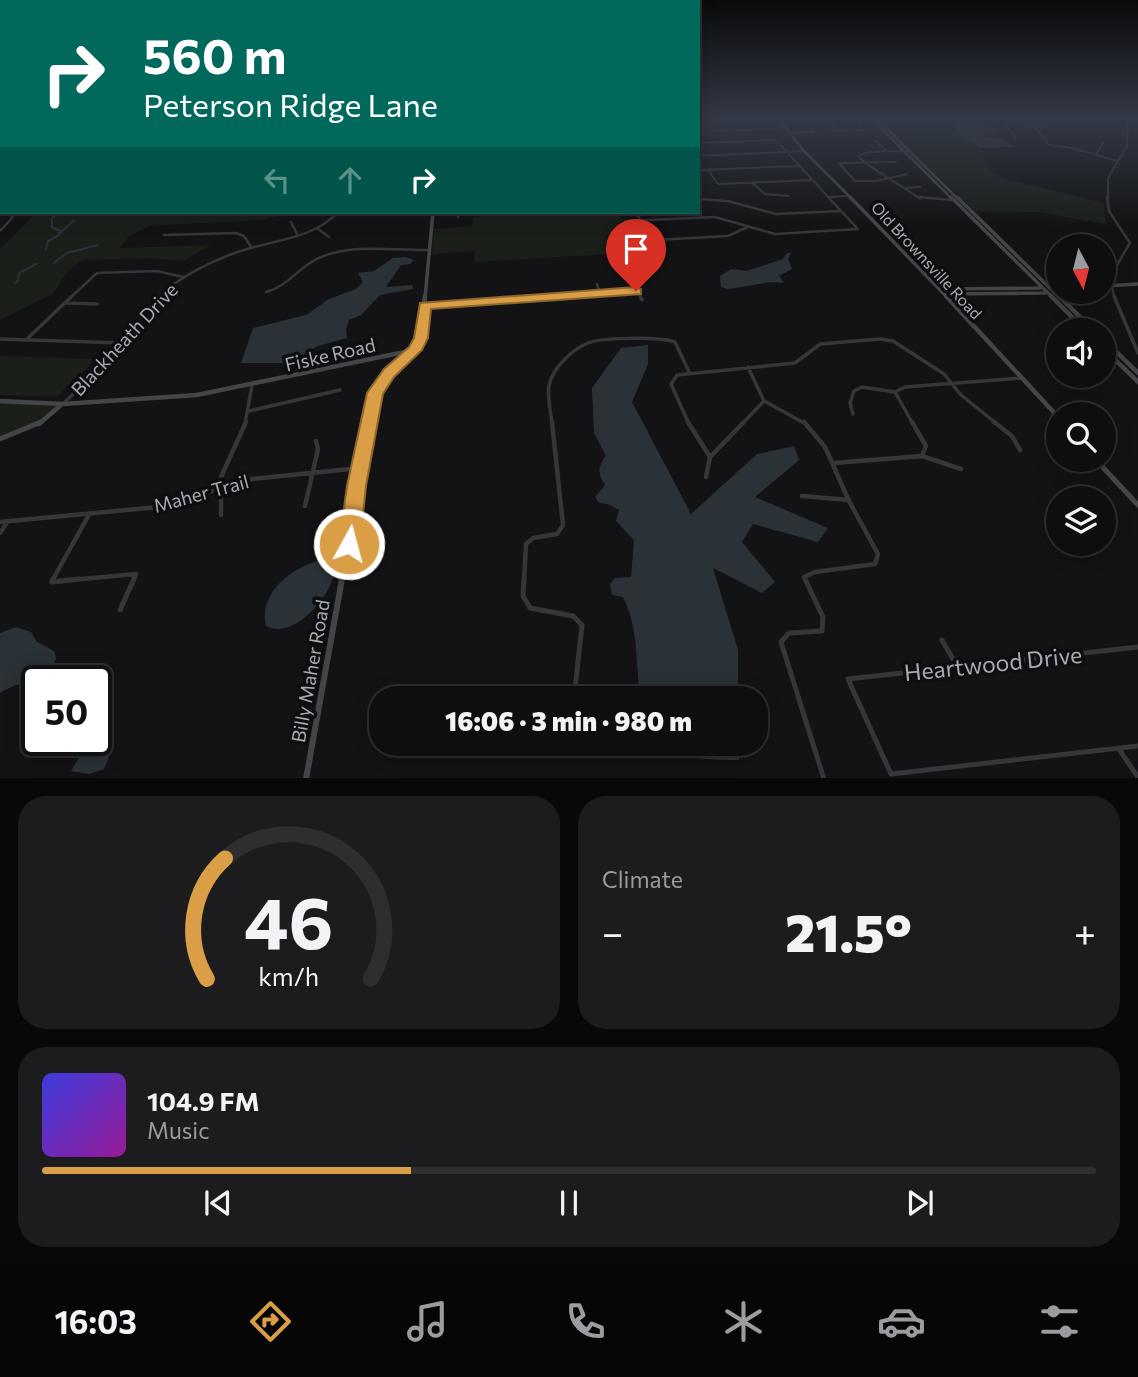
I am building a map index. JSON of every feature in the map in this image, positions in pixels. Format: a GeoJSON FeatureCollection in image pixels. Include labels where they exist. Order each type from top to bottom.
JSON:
{"type":"FeatureCollection","features":[{"type":"Feature","properties":{"kind":"main road","name":"Old Brownsville Road"},"geometry":{"type":"LineString","coordinates":[[807,154],[940,289],[1046,404]]}},
{"type":"Feature","properties":{"kind":"main road"},"geometry":{"type":"LineString","coordinates":[[909,154],[1046,292]]}},
{"type":"Feature","properties":{"kind":"main road"},"geometry":{"type":"LineString","coordinates":[[910,154],[1046,282]]}},
{"type":"Feature","properties":{"kind":"main road"},"geometry":{"type":"LineString","coordinates":[[414,350],[421,338],[433,214]]}},
{"type":"Feature","properties":{"kind":"main road"},"geometry":{"type":"LineString","coordinates":[[1116,286],[1138,284]]}},
{"type":"Feature","properties":{"kind":"main road"},"geometry":{"type":"LineString","coordinates":[[940,289],[1046,288]]}},
{"type":"Feature","properties":{"kind":"main road"},"geometry":{"type":"LineString","coordinates":[[945,295],[1046,293]]}},
{"type":"Feature","properties":{"kind":"main road"},"geometry":{"type":"LineString","coordinates":[[1058,304],[1073,318]]}},
{"type":"Feature","properties":{"kind":"main road"},"geometry":{"type":"LineString","coordinates":[[1070,304],[1082,318]]}},
{"type":"Feature","properties":{"kind":"main road","name":"Fiske Road"},"geometry":{"type":"LineString","coordinates":[[0,401],[63,404],[189,396],[414,350]]}},
{"type":"Feature","properties":{"kind":"main road","name":"Billy Maher Road"},"geometry":{"type":"LineString","coordinates":[[306,778],[352,531],[359,468],[375,393],[389,373],[414,350]]}},
{"type":"Feature","properties":{"kind":"main road"},"geometry":{"type":"LineString","coordinates":[[1116,352],[1138,373]]}},
{"type":"Feature","properties":{"kind":"main road"},"geometry":{"type":"LineString","coordinates":[[1116,361],[1138,382]]}},
{"type":"Feature","properties":{"kind":"main road"},"geometry":{"type":"LineString","coordinates":[[0,439],[36,426],[63,404]]}},
{"type":"Feature","properties":{"kind":"main road"},"geometry":{"type":"LineString","coordinates":[[1107,472],[1138,505]]}},
{"type":"Feature","properties":{"kind":"street"},"geometry":{"type":"LineString","coordinates":[[703,156],[738,154]]}},
{"type":"Feature","properties":{"kind":"street"},"geometry":{"type":"LineString","coordinates":[[625,221],[719,218],[780,235],[858,230],[788,154]]}},
{"type":"Feature","properties":{"kind":"street"},"geometry":{"type":"LineString","coordinates":[[859,154],[872,170],[921,199],[959,200]]}},
{"type":"Feature","properties":{"kind":"street"},"geometry":{"type":"LineString","coordinates":[[1092,154],[1118,161]]}},
{"type":"Feature","properties":{"kind":"street"},"geometry":{"type":"LineString","coordinates":[[1116,268],[1130,243],[1111,215],[1108,204],[1108,178],[1121,154]]}},
{"type":"Feature","properties":{"kind":"street"},"geometry":{"type":"LineString","coordinates":[[896,162],[863,161],[839,165],[855,181],[907,174]]}},
{"type":"Feature","properties":{"kind":"street"},"geometry":{"type":"LineString","coordinates":[[700,170],[800,166]]}},
{"type":"Feature","properties":{"kind":"street"},"geometry":{"type":"LineString","coordinates":[[708,170],[718,184],[813,180]]}},
{"type":"Feature","properties":{"kind":"street"},"geometry":{"type":"LineString","coordinates":[[752,183],[764,194],[789,197]]}},
{"type":"Feature","properties":{"kind":"street"},"geometry":{"type":"LineString","coordinates":[[905,188],[920,187]]}},
{"type":"Feature","properties":{"kind":"street"},"geometry":{"type":"LineString","coordinates":[[829,197],[849,196]]}},
{"type":"Feature","properties":{"kind":"street"},"geometry":{"type":"LineString","coordinates":[[700,199],[731,201],[776,214],[842,211]]}},
{"type":"Feature","properties":{"kind":"street"},"geometry":{"type":"LineString","coordinates":[[1,230],[13,218],[7,214]]}},
{"type":"Feature","properties":{"kind":"street","name":"Blackheath Drive"},"geometry":{"type":"LineString","coordinates":[[63,404],[123,344],[150,305],[183,277],[210,262],[251,247],[318,229],[336,214]]}},
{"type":"Feature","properties":{"kind":"street"},"geometry":{"type":"LineString","coordinates":[[637,214],[656,240],[728,236],[748,227]]}},
{"type":"Feature","properties":{"kind":"street"},"geometry":{"type":"LineString","coordinates":[[692,214],[694,218]]}},
{"type":"Feature","properties":{"kind":"street"},"geometry":{"type":"LineString","coordinates":[[291,222],[298,236]]}},
{"type":"Feature","properties":{"kind":"street"},"geometry":{"type":"LineString","coordinates":[[318,229],[329,237]]}},
{"type":"Feature","properties":{"kind":"street"},"geometry":{"type":"LineString","coordinates":[[164,235],[232,232],[243,236],[251,247]]}},
{"type":"Feature","properties":{"kind":"street"},"geometry":{"type":"LineString","coordinates":[[265,292],[281,288],[307,263],[322,256],[430,250]]}},
{"type":"Feature","properties":{"kind":"street"},"geometry":{"type":"LineString","coordinates":[[624,250],[625,267],[642,300]]}},
{"type":"Feature","properties":{"kind":"street"},"geometry":{"type":"LineString","coordinates":[[28,338],[97,273],[157,271],[183,277]]}},
{"type":"Feature","properties":{"kind":"street"},"geometry":{"type":"LineString","coordinates":[[597,284],[600,294]]}},
{"type":"Feature","properties":{"kind":"street"},"geometry":{"type":"LineString","coordinates":[[425,306],[636,291]]}},
{"type":"Feature","properties":{"kind":"street"},"geometry":{"type":"LineString","coordinates":[[1116,300],[1138,353]]}},
{"type":"Feature","properties":{"kind":"street"},"geometry":{"type":"LineString","coordinates":[[66,303],[97,304]]}},
{"type":"Feature","properties":{"kind":"street"},"geometry":{"type":"LineString","coordinates":[[0,339],[28,338],[123,344]]}},
{"type":"Feature","properties":{"kind":"street"},"geometry":{"type":"LineString","coordinates":[[575,686],[582,625],[573,616],[530,608],[523,596],[526,544],[533,538],[557,534],[563,525],[548,388],[550,377],[580,347],[590,342],[662,338],[672,340],[689,372]]}},
{"type":"Feature","properties":{"kind":"street"},"geometry":{"type":"LineString","coordinates":[[710,457],[694,433],[671,384],[677,375],[795,363],[820,344],[880,339],[901,345],[952,382],[961,395],[1006,430],[1020,450]]}},
{"type":"Feature","properties":{"kind":"street"},"geometry":{"type":"LineString","coordinates":[[748,367],[764,401],[789,416],[801,419],[834,463],[849,499],[878,554],[875,564],[815,572],[804,577],[823,617],[822,631],[789,633],[781,642],[824,778]]}},
{"type":"Feature","properties":{"kind":"street"},"geometry":{"type":"LineString","coordinates":[[853,414],[850,403],[854,391],[862,387],[895,392],[917,385],[1023,378]]}},
{"type":"Feature","properties":{"kind":"street"},"geometry":{"type":"LineString","coordinates":[[221,515],[222,472],[249,411],[252,385]]}},
{"type":"Feature","properties":{"kind":"street"},"geometry":{"type":"LineString","coordinates":[[249,411],[341,390]]}},
{"type":"Feature","properties":{"kind":"street"},"geometry":{"type":"LineString","coordinates":[[895,392],[926,446],[922,456]]}},
{"type":"Feature","properties":{"kind":"street"},"geometry":{"type":"LineString","coordinates":[[706,477],[710,457],[764,401]]}},
{"type":"Feature","properties":{"kind":"street"},"geometry":{"type":"LineString","coordinates":[[305,506],[318,449],[316,441]]}},
{"type":"Feature","properties":{"kind":"street"},"geometry":{"type":"LineString","coordinates":[[834,463],[922,456],[961,469]]}},
{"type":"Feature","properties":{"kind":"street","name":"Maher Trail"},"geometry":{"type":"LineString","coordinates":[[0,522],[164,506],[221,486],[262,477],[359,468]]}},
{"type":"Feature","properties":{"kind":"street"},"geometry":{"type":"LineString","coordinates":[[802,496],[849,499]]}},
{"type":"Feature","properties":{"kind":"street"},"geometry":{"type":"LineString","coordinates":[[90,513],[52,582],[136,574],[120,610]]}},
{"type":"Feature","properties":{"kind":"street"},"geometry":{"type":"LineString","coordinates":[[0,533],[8,521]]}},
{"type":"Feature","properties":{"kind":"street"},"geometry":{"type":"LineString","coordinates":[[942,640],[957,666]]}},
{"type":"Feature","properties":{"kind":"street","name":"Heartwood Drive"},"geometry":{"type":"LineString","coordinates":[[1118,748],[891,774],[848,679],[1138,647]]}},
{"type":"Feature","properties":{"kind":"street"},"geometry":{"type":"LineString","coordinates":[[1138,746],[1118,748],[1138,777]]}},
{"type":"Feature","properties":{"kind":"shaded area"},"geometry":{"type":"Polygon","coordinates":[[[915,154],[983,154],[992,172],[1000,178],[1104,203],[1106,224],[1038,212],[975,211],[915,154]]]}},
{"type":"Feature","properties":{"kind":"shaded area"},"geometry":{"type":"Polygon","coordinates":[[[35,214],[287,214],[261,220],[149,226],[129,236],[119,248],[211,245],[183,261],[153,258],[82,260],[66,273],[54,293],[0,320],[0,249],[35,214]]]}},
{"type":"Feature","properties":{"kind":"shaded area"},"geometry":{"type":"Polygon","coordinates":[[[488,214],[618,214],[645,252],[474,262],[474,251],[432,254],[434,229],[472,226],[473,218],[488,214]]]}},
{"type":"Feature","properties":{"kind":"shaded area"},"geometry":{"type":"Polygon","coordinates":[[[787,253],[791,253],[788,259],[792,269],[779,276],[784,283],[771,282],[728,289],[721,287],[720,276],[731,269],[747,271],[783,259],[787,253]]]}},
{"type":"Feature","properties":{"kind":"shaded area"},"geometry":{"type":"Polygon","coordinates":[[[406,257],[414,260],[410,264],[401,265],[386,287],[413,285],[413,289],[380,295],[361,315],[349,320],[347,338],[318,346],[290,363],[241,363],[253,328],[306,315],[329,299],[356,289],[363,282],[358,273],[374,271],[393,258],[406,257]]]}},
{"type":"Feature","properties":{"kind":"shaded area"},"geometry":{"type":"Polygon","coordinates":[[[648,345],[648,364],[632,402],[691,514],[757,454],[794,446],[799,460],[755,497],[828,528],[818,542],[753,524],[742,542],[775,582],[762,593],[713,568],[738,650],[738,686],[639,686],[632,622],[623,597],[612,595],[610,584],[615,578],[631,577],[634,540],[616,521],[619,510],[599,503],[595,497],[605,485],[600,470],[606,456],[594,433],[592,388],[621,348],[648,345]]]}},
{"type":"Feature","properties":{"kind":"shaded area"},"geometry":{"type":"Polygon","coordinates":[[[0,356],[96,359],[57,397],[0,395],[0,356]]]}},
{"type":"Feature","properties":{"kind":"shaded area"},"geometry":{"type":"Polygon","coordinates":[[[0,401],[63,404],[49,417],[0,439],[0,401]]]}},
{"type":"Feature","properties":{"kind":"shaded area"},"geometry":{"type":"Polygon","coordinates":[[[325,559],[336,563],[334,574],[330,586],[312,611],[289,627],[277,629],[266,626],[265,613],[273,591],[302,567],[325,559]]]}},
{"type":"Feature","properties":{"kind":"shaded area"},"geometry":{"type":"Polygon","coordinates":[[[16,627],[31,632],[37,642],[54,651],[56,658],[53,665],[21,665],[21,683],[0,693],[0,633],[16,627]]]}},
{"type":"Feature","properties":{"kind":"shaded area"},"geometry":{"type":"Polygon","coordinates":[[[80,756],[109,756],[104,769],[89,774],[71,771],[80,756]]]}},
{"type":"Feature","properties":{"kind":"shaded area"},"geometry":{"type":"Polygon","coordinates":[[[681,756],[739,756],[739,760],[681,756]]]}},
{"type":"Feature","properties":{"kind":"waterway"},"geometry":{"type":"LineString","coordinates":[[46,249],[48,241],[59,235],[60,231],[52,227],[52,218],[56,214]]}},
{"type":"Feature","properties":{"kind":"waterway"},"geometry":{"type":"LineString","coordinates":[[61,232],[74,220]]}},
{"type":"Feature","properties":{"kind":"waterway"},"geometry":{"type":"LineString","coordinates":[[54,263],[67,253],[98,245]]}},
{"type":"Feature","properties":{"kind":"waterway"},"geometry":{"type":"LineString","coordinates":[[18,278],[19,273],[36,264]]}},
{"type":"Feature","properties":{"kind":"route"},"geometry":{"type":"LineString","coordinates":[[349,544],[356,486],[375,393],[379,384],[414,350],[421,338],[425,306],[636,291]]}}]}
